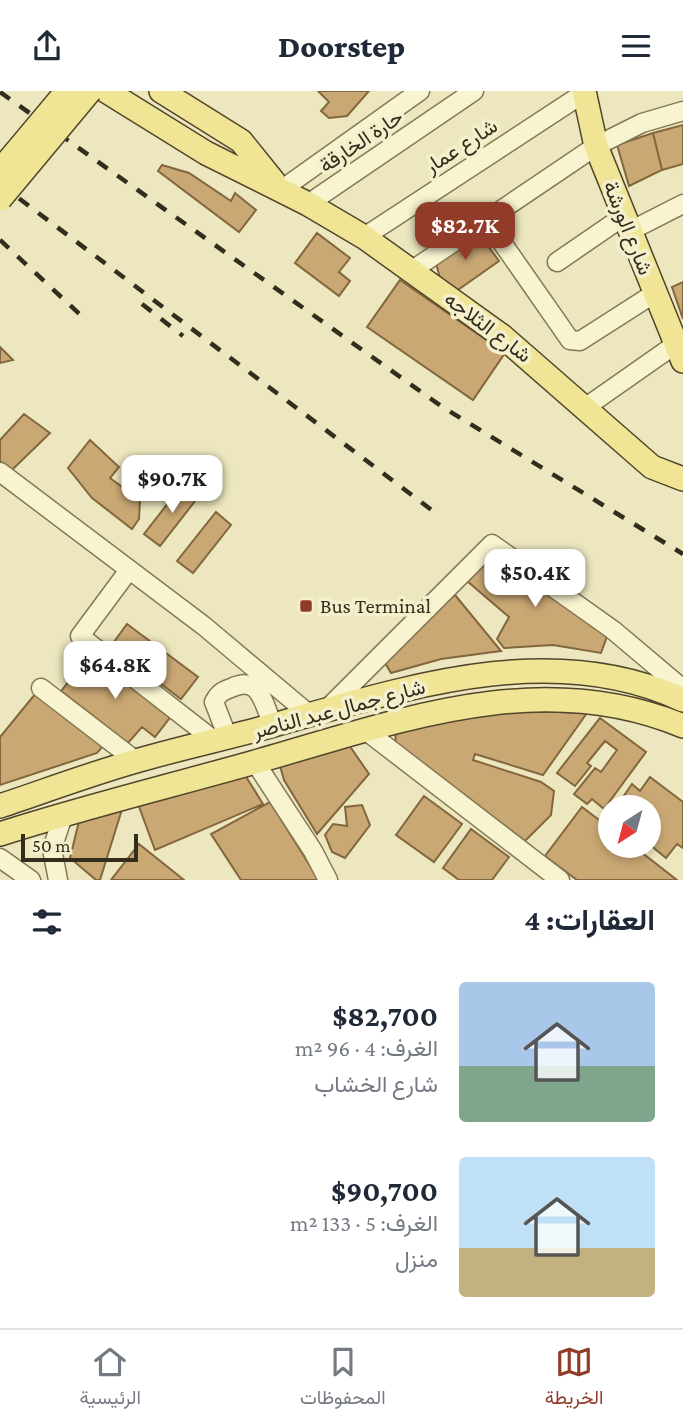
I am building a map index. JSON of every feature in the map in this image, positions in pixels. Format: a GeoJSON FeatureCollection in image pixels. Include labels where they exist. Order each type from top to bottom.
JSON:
{"type":"FeatureCollection","features":[{"type":"Feature","properties":{"kind":"main road"},"geometry":{"type":"LineString","coordinates":[[0,171],[67,91]]}},
{"type":"Feature","properties":{"kind":"main road"},"geometry":{"type":"LineString","coordinates":[[0,199],[90,91]]}},
{"type":"Feature","properties":{"kind":"main road","name":"شارع الثلاجه"},"geometry":{"type":"LineString","coordinates":[[106,91],[205,153],[308,204],[363,237],[502,336],[652,467],[683,479]]}},
{"type":"Feature","properties":{"kind":"main road","name":"شارع الثلاجه"},"geometry":{"type":"LineString","coordinates":[[162,91],[241,142],[281,190]]}},
{"type":"Feature","properties":{"kind":"main road","name":"شارع الورشة"},"geometry":{"type":"LineString","coordinates":[[584,92],[596,146],[680,348]]}},
{"type":"Feature","properties":{"kind":"main road","name":"شارع جمال عبد الناصر"},"geometry":{"type":"LineString","coordinates":[[0,806],[136,761],[445,681],[530,671],[610,678],[683,700]]}},
{"type":"Feature","properties":{"kind":"main road","name":"شارع جمال عبد الناصر"},"geometry":{"type":"LineString","coordinates":[[0,834],[64,813],[365,730],[477,704],[562,698],[610,705],[683,726]]}},
{"type":"Feature","properties":{"kind":"street"},"geometry":{"type":"LineString","coordinates":[[281,190],[420,91]]}},
{"type":"Feature","properties":{"kind":"street","name":"حارة الخارقة"},"geometry":{"type":"LineString","coordinates":[[308,204],[474,91]]}},
{"type":"Feature","properties":{"kind":"street","name":"شارع عمار"},"geometry":{"type":"LineString","coordinates":[[363,237],[584,92]]}},
{"type":"Feature","properties":{"kind":"street"},"geometry":{"type":"LineString","coordinates":[[411,271],[596,146],[642,123],[683,111]]}},
{"type":"Feature","properties":{"kind":"street"},"geometry":{"type":"LineString","coordinates":[[557,262],[627,224],[683,204]]}},
{"type":"Feature","properties":{"kind":"street"},"geometry":{"type":"LineString","coordinates":[[487,221],[570,341],[580,341],[655,293]]}},
{"type":"Feature","properties":{"kind":"street"},"geometry":{"type":"LineString","coordinates":[[586,407],[680,348]]}},
{"type":"Feature","properties":{"kind":"street"},"geometry":{"type":"LineString","coordinates":[[0,472],[317,713],[492,544],[613,630],[683,689]]}},
{"type":"Feature","properties":{"kind":"street"},"geometry":{"type":"LineString","coordinates":[[129,570],[80,636],[221,740]]}},
{"type":"Feature","properties":{"kind":"street"},"geometry":{"type":"LineString","coordinates":[[221,740],[214,702],[221,692],[242,682],[250,683],[257,690],[273,725]]}},
{"type":"Feature","properties":{"kind":"street"},"geometry":{"type":"LineString","coordinates":[[41,688],[136,761]]}},
{"type":"Feature","properties":{"kind":"street"},"geometry":{"type":"LineString","coordinates":[[365,730],[560,880]]}},
{"type":"Feature","properties":{"kind":"street"},"geometry":{"type":"LineString","coordinates":[[255,762],[313,851],[328,880]]}},
{"type":"Feature","properties":{"kind":"street"},"geometry":{"type":"LineString","coordinates":[[58,880],[52,849],[64,813]]}},
{"type":"Feature","properties":{"kind":"street"},"geometry":{"type":"LineString","coordinates":[[0,858],[31,880]]}},
{"type":"Feature","properties":{"kind":"building"},"geometry":{"type":"Polygon","coordinates":[[[318,91],[369,91],[347,116],[329,118],[321,111],[329,102],[318,91]]]}},
{"type":"Feature","properties":{"kind":"building"},"geometry":{"type":"Polygon","coordinates":[[[683,125],[683,164],[662,170],[653,133],[683,125]]]}},
{"type":"Feature","properties":{"kind":"building"},"geometry":{"type":"Polygon","coordinates":[[[653,133],[662,170],[629,186],[617,145],[653,133]]]}},
{"type":"Feature","properties":{"kind":"building"},"geometry":{"type":"Polygon","coordinates":[[[162,165],[189,173],[231,201],[235,193],[256,210],[239,232],[158,171],[162,165]]]}},
{"type":"Feature","properties":{"kind":"building"},"geometry":{"type":"Polygon","coordinates":[[[477,231],[499,261],[455,292],[440,278],[435,260],[477,231]]]}},
{"type":"Feature","properties":{"kind":"building"},"geometry":{"type":"Polygon","coordinates":[[[317,233],[350,258],[339,272],[350,281],[339,296],[295,263],[317,233]]]}},
{"type":"Feature","properties":{"kind":"building"},"geometry":{"type":"Polygon","coordinates":[[[400,280],[505,353],[473,400],[367,327],[400,280]]]}},
{"type":"Feature","properties":{"kind":"building"},"geometry":{"type":"Polygon","coordinates":[[[683,282],[683,319],[672,287],[683,282]]]}},
{"type":"Feature","properties":{"kind":"building"},"geometry":{"type":"Polygon","coordinates":[[[0,347],[13,360],[0,363],[0,347]]]}},
{"type":"Feature","properties":{"kind":"building"},"geometry":{"type":"Polygon","coordinates":[[[24,414],[50,433],[12,470],[0,461],[0,440],[24,414]]]}},
{"type":"Feature","properties":{"kind":"building"},"geometry":{"type":"Polygon","coordinates":[[[90,440],[119,467],[110,478],[140,500],[139,519],[132,529],[92,498],[68,468],[90,440]]]}},
{"type":"Feature","properties":{"kind":"building"},"geometry":{"type":"Polygon","coordinates":[[[152,462],[174,479],[163,496],[141,479],[152,462]]]}},
{"type":"Feature","properties":{"kind":"building"},"geometry":{"type":"Polygon","coordinates":[[[183,484],[199,496],[160,546],[144,534],[183,484]]]}},
{"type":"Feature","properties":{"kind":"building"},"geometry":{"type":"Polygon","coordinates":[[[216,512],[231,525],[193,573],[177,561],[216,512]]]}},
{"type":"Feature","properties":{"kind":"building"},"geometry":{"type":"Polygon","coordinates":[[[502,550],[609,631],[601,653],[553,645],[504,648],[497,639],[509,617],[467,581],[502,550]]]}},
{"type":"Feature","properties":{"kind":"building"},"geometry":{"type":"Polygon","coordinates":[[[455,595],[501,651],[441,659],[391,673],[381,656],[455,595]]]}},
{"type":"Feature","properties":{"kind":"building"},"geometry":{"type":"Polygon","coordinates":[[[127,624],[198,677],[181,699],[111,646],[127,624]]]}},
{"type":"Feature","properties":{"kind":"building"},"geometry":{"type":"Polygon","coordinates":[[[91,654],[172,715],[155,737],[142,727],[128,743],[61,691],[91,654]]]}},
{"type":"Feature","properties":{"kind":"building"},"geometry":{"type":"Polygon","coordinates":[[[36,693],[104,745],[97,753],[0,785],[0,737],[36,693]]]}},
{"type":"Feature","properties":{"kind":"building"},"geometry":{"type":"Polygon","coordinates":[[[531,711],[587,713],[543,775],[475,754],[473,760],[541,782],[554,791],[551,815],[525,841],[396,746],[395,729],[478,714],[531,711]]]}},
{"type":"Feature","properties":{"kind":"building"},"geometry":{"type":"Polygon","coordinates":[[[600,718],[646,752],[614,795],[598,795],[598,804],[592,799],[587,804],[574,794],[595,768],[601,772],[617,750],[605,741],[587,763],[591,766],[575,786],[557,773],[600,718]]]}},
{"type":"Feature","properties":{"kind":"building"},"geometry":{"type":"Polygon","coordinates":[[[349,745],[369,774],[317,834],[284,780],[280,766],[349,745]]]}},
{"type":"Feature","properties":{"kind":"building"},"geometry":{"type":"Polygon","coordinates":[[[245,775],[263,804],[155,850],[138,804],[245,775]]]}},
{"type":"Feature","properties":{"kind":"building"},"geometry":{"type":"Polygon","coordinates":[[[650,777],[683,802],[683,848],[677,844],[666,858],[662,855],[662,795],[624,795],[632,784],[640,791],[650,777]]]}},
{"type":"Feature","properties":{"kind":"building"},"geometry":{"type":"Polygon","coordinates":[[[424,796],[462,824],[434,862],[396,835],[424,796]]]}},
{"type":"Feature","properties":{"kind":"building"},"geometry":{"type":"Polygon","coordinates":[[[270,802],[319,880],[241,880],[211,834],[270,802]]]}},
{"type":"Feature","properties":{"kind":"building"},"geometry":{"type":"Polygon","coordinates":[[[124,803],[100,880],[96,880],[70,858],[81,813],[124,803]]]}},
{"type":"Feature","properties":{"kind":"building"},"geometry":{"type":"Polygon","coordinates":[[[362,805],[370,825],[345,858],[332,852],[325,835],[333,824],[347,826],[345,807],[362,805]]]}},
{"type":"Feature","properties":{"kind":"building"},"geometry":{"type":"Polygon","coordinates":[[[582,807],[598,819],[598,858],[649,858],[677,880],[577,880],[545,856],[582,807]]]}},
{"type":"Feature","properties":{"kind":"building"},"geometry":{"type":"Polygon","coordinates":[[[471,829],[509,857],[492,880],[459,880],[443,868],[471,829]]]}},
{"type":"Feature","properties":{"kind":"building"},"geometry":{"type":"Polygon","coordinates":[[[139,844],[184,880],[111,880],[139,844]]]}},
{"type":"Feature","properties":{"kind":"railway"},"geometry":{"type":"LineString","coordinates":[[0,92],[441,406],[683,554]]}},
{"type":"Feature","properties":{"kind":"railway"},"geometry":{"type":"LineString","coordinates":[[0,184],[433,511]]}},
{"type":"Feature","properties":{"kind":"railway"},"geometry":{"type":"LineString","coordinates":[[0,240],[87,321]]}},
{"type":"Feature","properties":{"kind":"railway"},"geometry":{"type":"LineString","coordinates":[[142,304],[183,336]]}},
{"type":"Feature","properties":{"kind":"place","name":"Bus Terminal"},"geometry":{"type":"Point","coordinates":[306,606]}}]}
